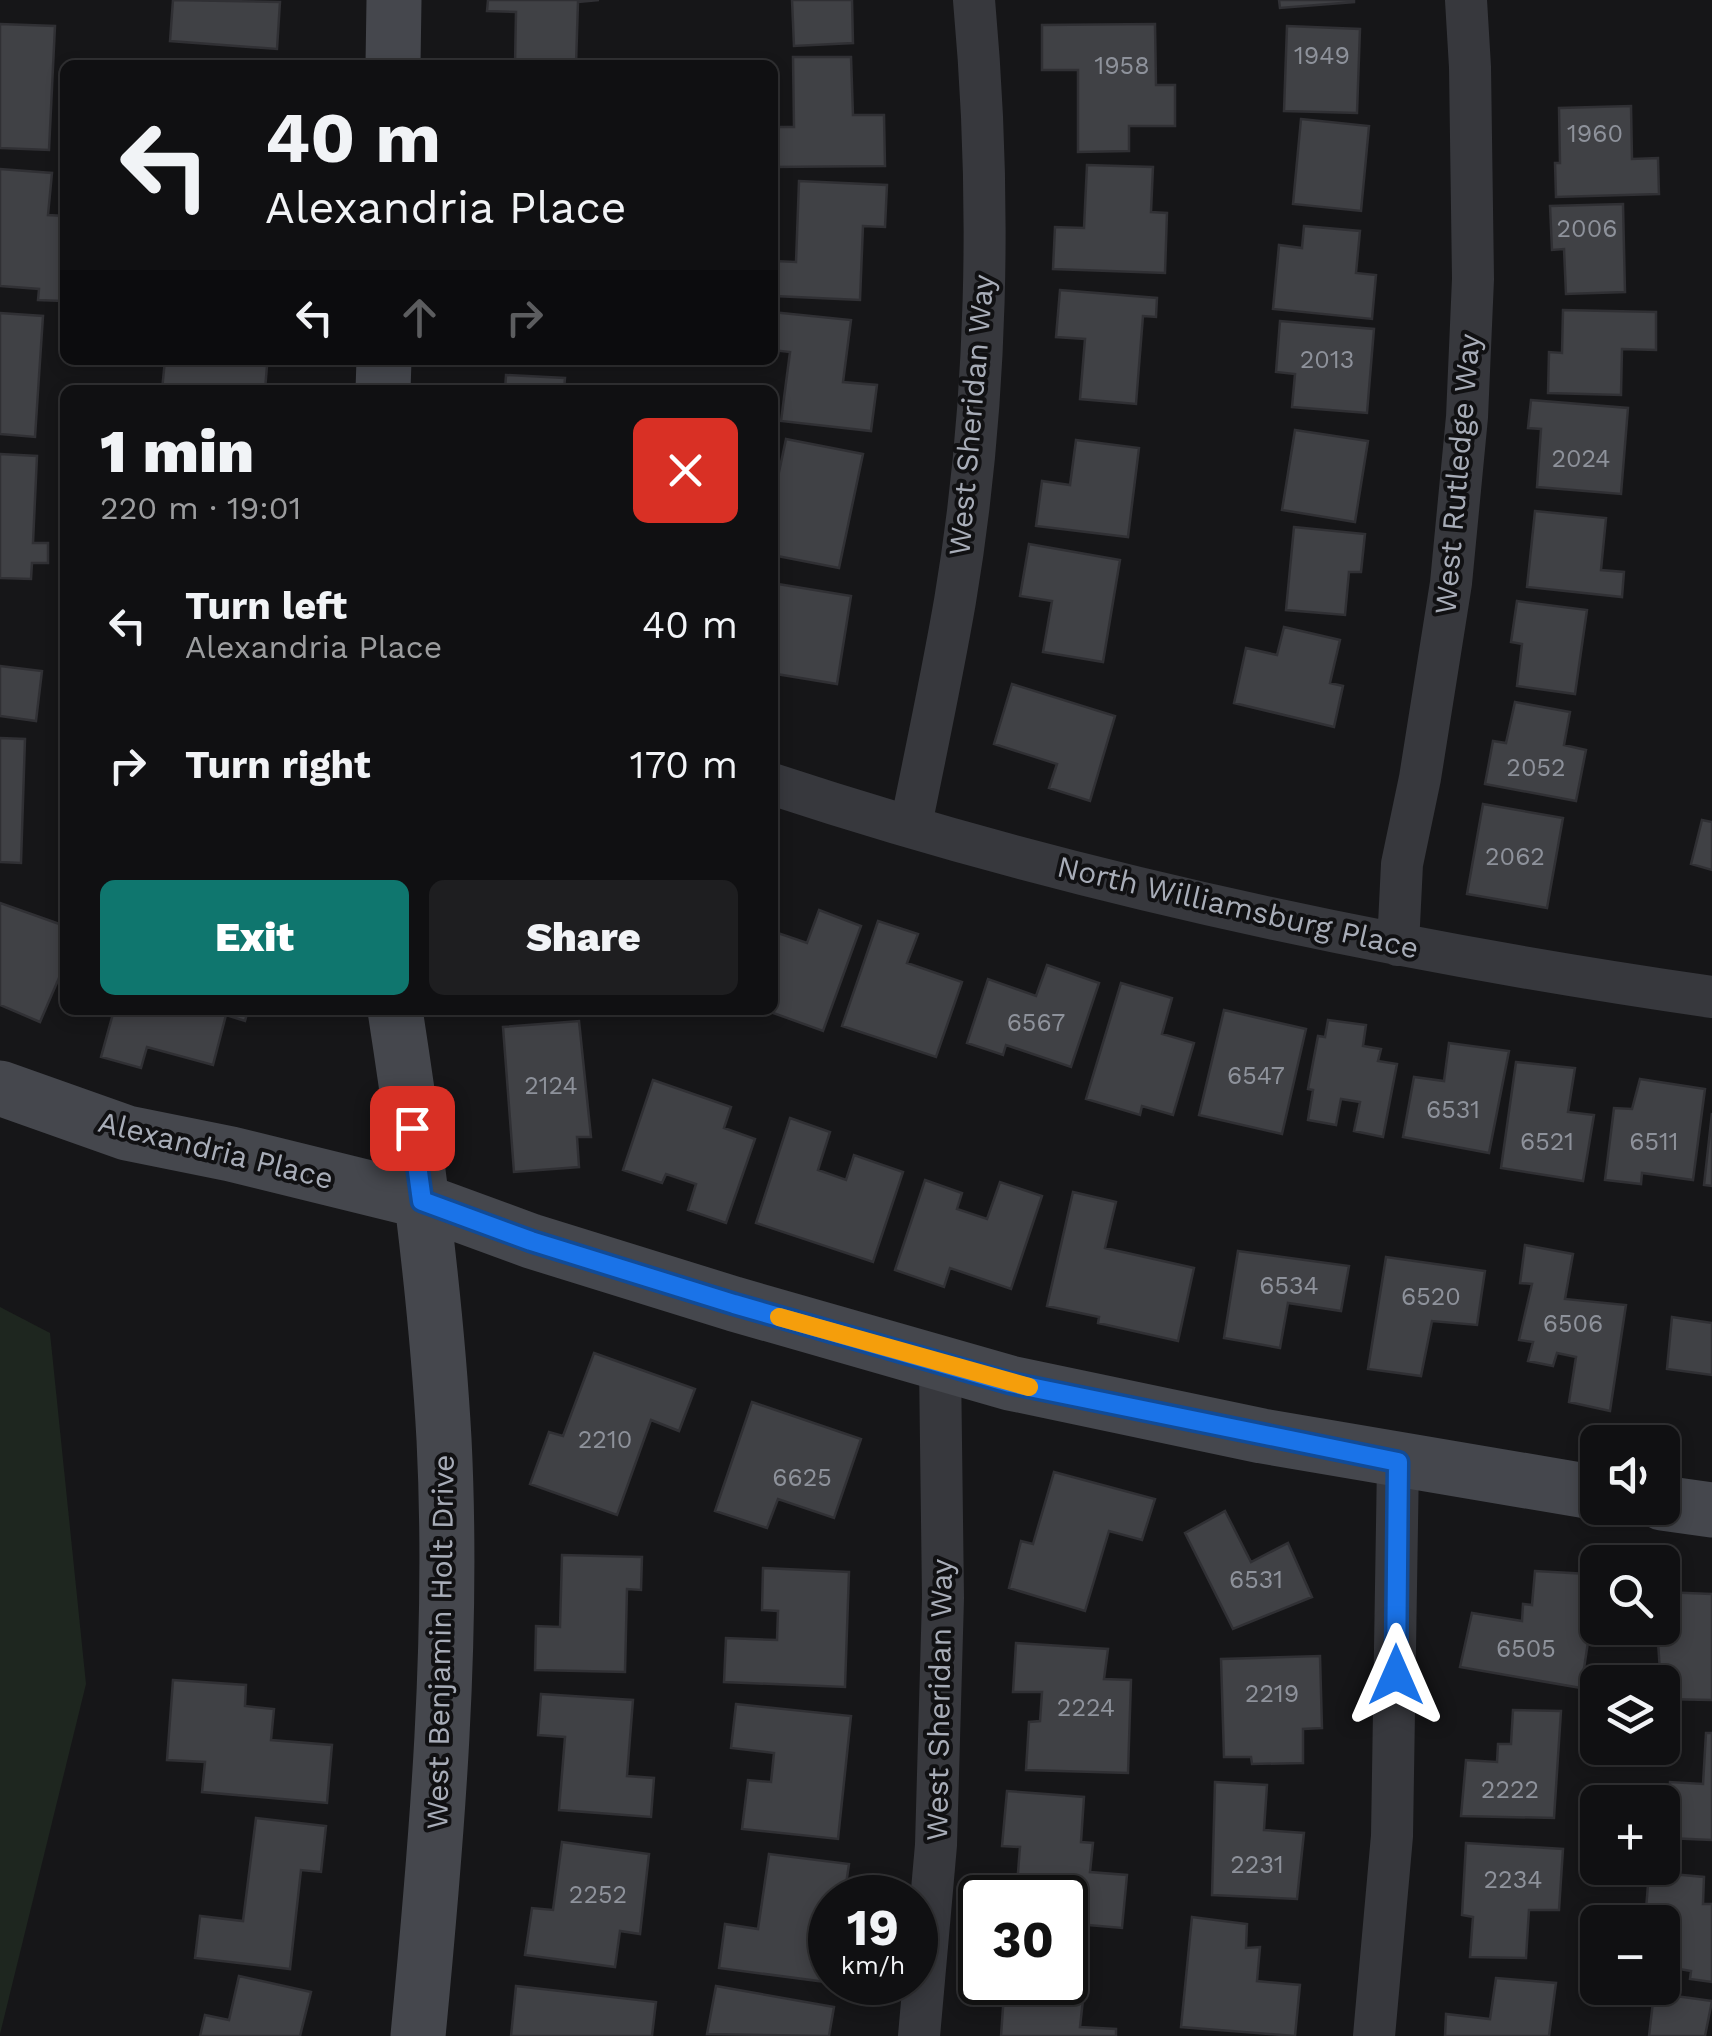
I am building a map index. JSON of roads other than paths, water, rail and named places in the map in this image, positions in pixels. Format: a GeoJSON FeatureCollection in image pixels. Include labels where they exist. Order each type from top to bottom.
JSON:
{"type":"FeatureCollection","features":[{"type":"Feature","properties":{"kind":"street"},"geometry":{"type":"LineString","coordinates":[[392,60],[394,0]]}},
{"type":"Feature","properties":{"kind":"street","name":"West Sheridan Way"},"geometry":{"type":"LineString","coordinates":[[911,826],[955,598],[977,406],[985,208],[974,0]]}},
{"type":"Feature","properties":{"kind":"street","name":"West Rutledge Way"},"geometry":{"type":"LineString","coordinates":[[1398,945],[1402,864],[1451,583],[1467,417],[1472,280],[1466,0]]}},
{"type":"Feature","properties":{"kind":"street","name":"North Williamsburg Place"},"geometry":{"type":"LineString","coordinates":[[778,786],[1214,908],[1398,945],[1712,997]]}},
{"type":"Feature","properties":{"kind":"street","name":"West Benjamin Holt Drive"},"geometry":{"type":"LineString","coordinates":[[396,1015],[422,1201],[444,1438],[447,1612],[437,1831],[418,2036]]}},
{"type":"Feature","properties":{"kind":"street","name":"Alexandria Place"},"geometry":{"type":"LineString","coordinates":[[0,1088],[127,1133],[422,1201],[531,1241],[1010,1383],[1398,1462],[1580,1490]]}},
{"type":"Feature","properties":{"kind":"street","name":"West Sheridan Way"},"geometry":{"type":"LineString","coordinates":[[919,2036],[938,1788],[943,1598],[940,1364]]}},
{"type":"Feature","properties":{"kind":"street"},"geometry":{"type":"LineString","coordinates":[[1374,2036],[1392,1836],[1398,1462]]}},
{"type":"Feature","properties":{"kind":"street"},"geometry":{"type":"LineString","coordinates":[[1680,1506],[1712,1510]]}}]}
